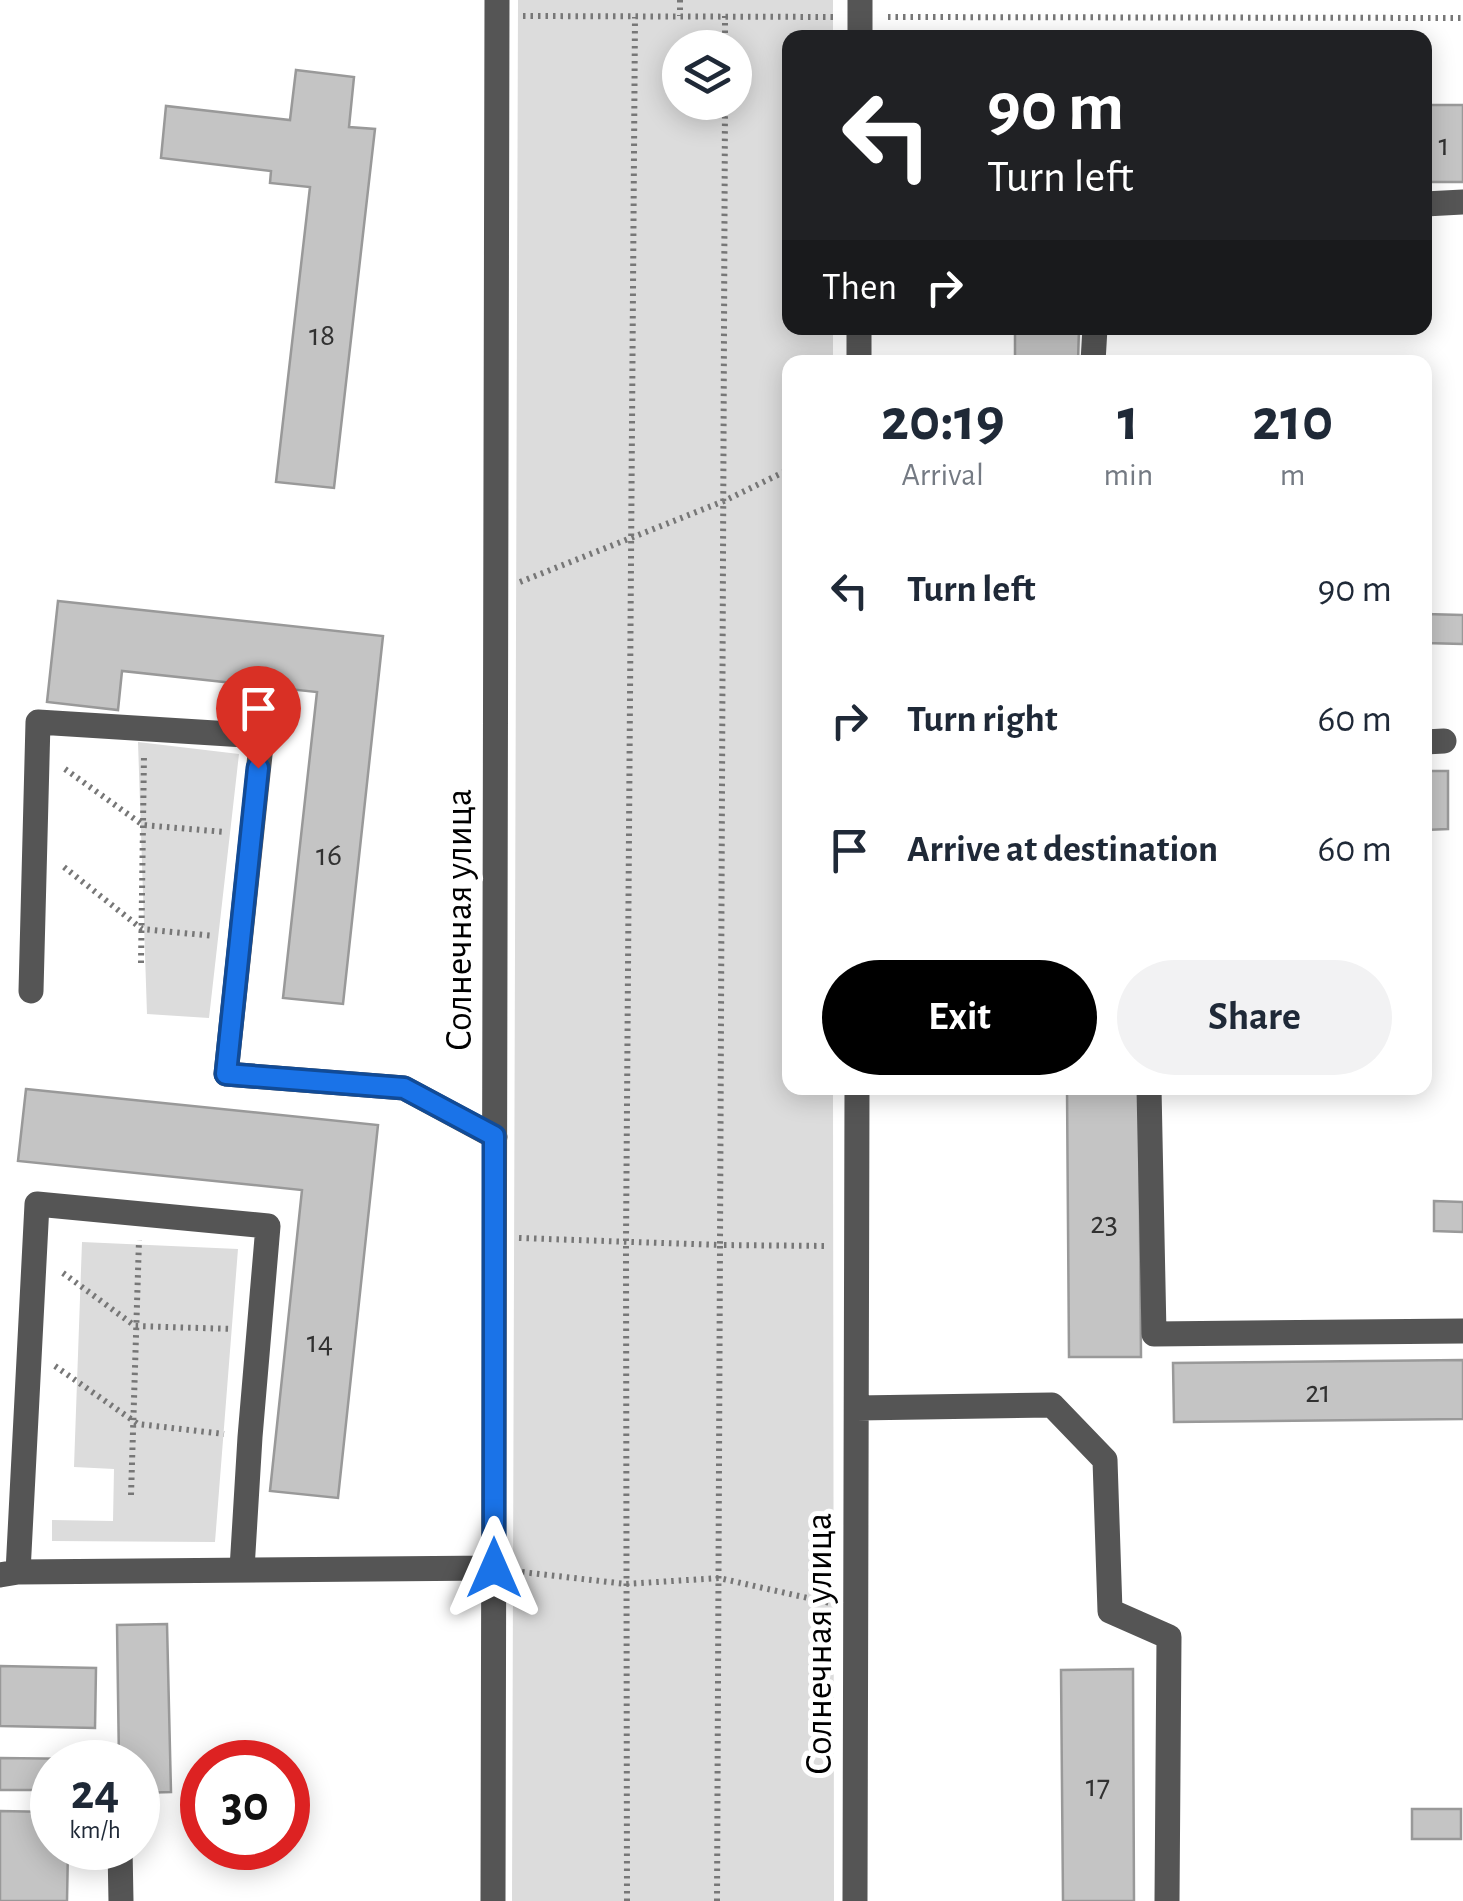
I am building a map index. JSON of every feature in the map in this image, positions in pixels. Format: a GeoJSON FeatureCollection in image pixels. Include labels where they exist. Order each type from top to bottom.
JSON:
{"type":"FeatureCollection","features":[{"type":"Feature","properties":{"kind":"street","name":"Солнечная улица"},"geometry":{"type":"LineString","coordinates":[[493,1901],[497,8]]}},
{"type":"Feature","properties":{"kind":"street"},"geometry":{"type":"LineString","coordinates":[[1432,204],[1463,202]]}},
{"type":"Feature","properties":{"kind":"street"},"geometry":{"type":"LineString","coordinates":[[31,991],[38,722],[262,736],[226,1074],[404,1088],[494,1136]]}},
{"type":"Feature","properties":{"kind":"street","name":"Солнечная улица"},"geometry":{"type":"LineString","coordinates":[[855,1901],[857,1095]]}},
{"type":"Feature","properties":{"kind":"street"},"geometry":{"type":"LineString","coordinates":[[1150,1095],[1154,1334],[1463,1331]]}},
{"type":"Feature","properties":{"kind":"street"},"geometry":{"type":"LineString","coordinates":[[242,1568],[268,1226],[37,1204],[31,1348],[9,1573],[494,1568]]}},
{"type":"Feature","properties":{"kind":"street"},"geometry":{"type":"LineString","coordinates":[[856,1408],[1052,1405],[1106,1460],[1110,1611],[1170,1637],[1168,1901]]}},
{"type":"Feature","properties":{"kind":"street"},"geometry":{"type":"LineString","coordinates":[[120,1870],[121,1901]]}},
{"type":"Feature","properties":{"kind":"path"},"geometry":{"type":"LineString","coordinates":[[680,0],[680,16]]}},
{"type":"Feature","properties":{"kind":"path"},"geometry":{"type":"LineString","coordinates":[[497,8],[635,16],[1463,18]]}},
{"type":"Feature","properties":{"kind":"path"},"geometry":{"type":"LineString","coordinates":[[627,1901],[626,1242],[635,16]]}},
{"type":"Feature","properties":{"kind":"path"},"geometry":{"type":"LineString","coordinates":[[725,16],[725,30]]}},
{"type":"Feature","properties":{"kind":"path"},"geometry":{"type":"LineString","coordinates":[[717,1901],[725,120]]}},
{"type":"Feature","properties":{"kind":"path"},"geometry":{"type":"LineString","coordinates":[[496,592],[724,501],[782,472]]}},
{"type":"Feature","properties":{"kind":"path"},"geometry":{"type":"LineString","coordinates":[[142,963],[144,728]]}},
{"type":"Feature","properties":{"kind":"path"},"geometry":{"type":"LineString","coordinates":[[37,750],[143,824],[251,834]]}},
{"type":"Feature","properties":{"kind":"path"},"geometry":{"type":"LineString","coordinates":[[35,844],[142,929],[240,938]]}},
{"type":"Feature","properties":{"kind":"path"},"geometry":{"type":"LineString","coordinates":[[130,1495],[140,1214]]}},
{"type":"Feature","properties":{"kind":"path"},"geometry":{"type":"LineString","coordinates":[[495,1236],[857,1246]]}},
{"type":"Feature","properties":{"kind":"path"},"geometry":{"type":"LineString","coordinates":[[35,1252],[134,1326],[259,1330]]}},
{"type":"Feature","properties":{"kind":"path"},"geometry":{"type":"LineString","coordinates":[[31,1348],[138,1424],[250,1437]]}},
{"type":"Feature","properties":{"kind":"path"},"geometry":{"type":"LineString","coordinates":[[494,1568],[626,1584],[719,1578],[856,1608]]}},
{"type":"Feature","properties":{"kind":"shaded area"},"geometry":{"type":"Polygon","coordinates":[[[518,0],[833,0],[833,30],[782,30],[782,335],[833,335],[833,355],[782,355],[782,1095],[833,1095],[834,1901],[512,1901],[518,0]]]}},
{"type":"Feature","properties":{"kind":"shaded area"},"geometry":{"type":"Polygon","coordinates":[[[138,742],[239,754],[209,1018],[147,1014],[138,742]]]}},
{"type":"Feature","properties":{"kind":"shaded area"},"geometry":{"type":"Polygon","coordinates":[[[82,1242],[238,1249],[215,1542],[52,1541],[52,1520],[113,1521],[114,1469],[74,1467],[82,1242]]]}},
{"type":"Feature","properties":{"kind":"building"},"geometry":{"type":"Polygon","coordinates":[[[296,70],[354,77],[349,127],[375,129],[334,488],[276,482],[310,187],[270,183],[271,171],[161,158],[166,106],[290,120],[296,70]]]}},
{"type":"Feature","properties":{"kind":"building"},"geometry":{"type":"Polygon","coordinates":[[[1432,105],[1463,105],[1463,182],[1432,182],[1432,105]]]}},
{"type":"Feature","properties":{"kind":"building"},"geometry":{"type":"Polygon","coordinates":[[[1015,335],[1079,335],[1078,355],[1015,355],[1015,335]]]}},
{"type":"Feature","properties":{"kind":"building"},"geometry":{"type":"Polygon","coordinates":[[[58,601],[383,636],[343,1004],[283,998],[317,692],[122,671],[118,710],[47,702],[58,601]]]}},
{"type":"Feature","properties":{"kind":"building"},"geometry":{"type":"Polygon","coordinates":[[[1432,614],[1463,615],[1463,644],[1432,643],[1432,614]]]}},
{"type":"Feature","properties":{"kind":"building"},"geometry":{"type":"Polygon","coordinates":[[[1432,771],[1448,771],[1448,829],[1432,830],[1432,771]]]}},
{"type":"Feature","properties":{"kind":"building"},"geometry":{"type":"Polygon","coordinates":[[[26,1089],[378,1125],[338,1498],[270,1491],[302,1190],[18,1161],[26,1089]]]}},
{"type":"Feature","properties":{"kind":"building"},"geometry":{"type":"Polygon","coordinates":[[[1067,1095],[1139,1095],[1141,1357],[1069,1357],[1067,1095]]]}},
{"type":"Feature","properties":{"kind":"building"},"geometry":{"type":"Polygon","coordinates":[[[1434,1201],[1463,1202],[1463,1232],[1434,1231],[1434,1201]]]}},
{"type":"Feature","properties":{"kind":"building"},"geometry":{"type":"Polygon","coordinates":[[[1463,1360],[1463,1419],[1174,1422],[1173,1363],[1463,1360]]]}},
{"type":"Feature","properties":{"kind":"building"},"geometry":{"type":"Polygon","coordinates":[[[167,1624],[171,1792],[160,1792],[160,1740],[119,1740],[117,1625],[167,1624]]]}},
{"type":"Feature","properties":{"kind":"building"},"geometry":{"type":"Polygon","coordinates":[[[0,1666],[96,1668],[95,1728],[0,1726],[0,1666]]]}},
{"type":"Feature","properties":{"kind":"building"},"geometry":{"type":"Polygon","coordinates":[[[1133,1669],[1134,1901],[1063,1901],[1061,1670],[1133,1669]]]}},
{"type":"Feature","properties":{"kind":"building"},"geometry":{"type":"Polygon","coordinates":[[[0,1758],[30,1758],[30,1790],[0,1790],[0,1758]]]}},
{"type":"Feature","properties":{"kind":"building"},"geometry":{"type":"Polygon","coordinates":[[[1412,1809],[1461,1809],[1461,1839],[1412,1839],[1412,1809]]]}},
{"type":"Feature","properties":{"kind":"building"},"geometry":{"type":"Polygon","coordinates":[[[0,1811],[30,1812],[30,1870],[68,1870],[67,1901],[0,1901],[0,1811]]]}},
{"type":"Feature","properties":{"kind":"route"},"geometry":{"type":"LineString","coordinates":[[258,768],[226,1074],[404,1088],[494,1136],[494,1568]]}}]}
